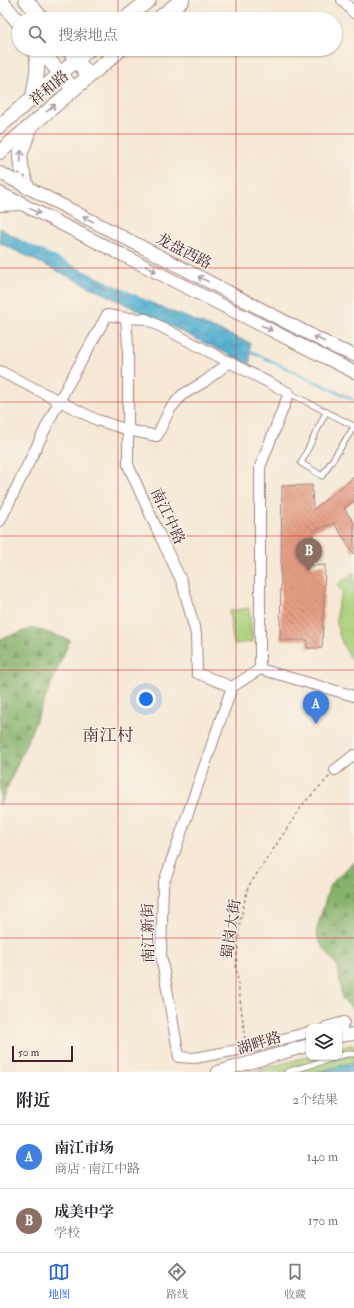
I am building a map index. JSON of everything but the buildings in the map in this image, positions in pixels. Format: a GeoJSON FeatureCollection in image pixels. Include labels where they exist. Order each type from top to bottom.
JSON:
{"type":"FeatureCollection","features":[{"type":"Feature","properties":{"kind":"main road"},"geometry":{"type":"LineString","coordinates":[[0,0],[12,15]]}},
{"type":"Feature","properties":{"kind":"main road"},"geometry":{"type":"LineString","coordinates":[[26,0],[37,12]]}},
{"type":"Feature","properties":{"kind":"main road"},"geometry":{"type":"LineString","coordinates":[[134,12],[149,0]]}},
{"type":"Feature","properties":{"kind":"main road"},"geometry":{"type":"LineString","coordinates":[[167,12],[182,0]]}},
{"type":"Feature","properties":{"kind":"main road"},"geometry":{"type":"LineString","coordinates":[[33,98],[38,67],[36,56]]}},
{"type":"Feature","properties":{"kind":"main road"},"geometry":{"type":"LineString","coordinates":[[46,56],[73,89]]}},
{"type":"Feature","properties":{"kind":"main road"},"geometry":{"type":"LineString","coordinates":[[1,122],[33,98],[61,74],[71,56]]}},
{"type":"Feature","properties":{"kind":"main road"},"geometry":{"type":"LineString","coordinates":[[74,56],[89,76]]}},
{"type":"Feature","properties":{"kind":"main road","name":"祥和路"},"geometry":{"type":"LineString","coordinates":[[0,152],[113,56]]}},
{"type":"Feature","properties":{"kind":"main road"},"geometry":{"type":"LineString","coordinates":[[28,183],[21,167],[20,155],[30,126]]}},
{"type":"Feature","properties":{"kind":"main road"},"geometry":{"type":"LineString","coordinates":[[0,204],[20,203]]}},
{"type":"Feature","properties":{"kind":"street"},"geometry":{"type":"LineString","coordinates":[[342,0],[354,13]]}},
{"type":"Feature","properties":{"kind":"street","name":"龙盘西路"},"geometry":{"type":"LineString","coordinates":[[0,173],[28,183],[336,348],[354,355]]}},
{"type":"Feature","properties":{"kind":"street","name":"龙盘西路"},"geometry":{"type":"LineString","coordinates":[[0,193],[354,372]]}},
{"type":"Feature","properties":{"kind":"street"},"geometry":{"type":"LineString","coordinates":[[0,521],[59,401],[107,315],[146,319],[289,394],[260,467],[260,669]]}},
{"type":"Feature","properties":{"kind":"street","name":"南江中路"},"geometry":{"type":"LineString","coordinates":[[126,318],[128,346],[128,464],[182,582],[196,634],[197,673],[232,687]]}},
{"type":"Feature","properties":{"kind":"street"},"geometry":{"type":"LineString","coordinates":[[0,371],[97,420],[128,430],[157,436],[170,409],[182,395],[204,382],[230,362]]}},
{"type":"Feature","properties":{"kind":"street"},"geometry":{"type":"LineString","coordinates":[[232,687],[260,669],[354,696]]}},
{"type":"Feature","properties":{"kind":"street","name":"南江新街"},"geometry":{"type":"LineString","coordinates":[[232,687],[163,885],[161,955],[179,1057],[195,1058],[247,1048],[306,1033]]}},
{"type":"Feature","properties":{"kind":"street"},"geometry":{"type":"LineString","coordinates":[[335,770],[354,755]]}},
{"type":"Feature","properties":{"kind":"street"},"geometry":{"type":"LineString","coordinates":[[337,1024],[344,1022],[342,1027]]}},
{"type":"Feature","properties":{"kind":"street"},"geometry":{"type":"LineString","coordinates":[[342,1035],[354,1034]]}},
{"type":"Feature","properties":{"kind":"street","name":"湖畔路"},"geometry":{"type":"LineString","coordinates":[[218,1072],[306,1045]]}},
{"type":"Feature","properties":{"kind":"lane"},"geometry":{"type":"LineString","coordinates":[[289,394],[326,412],[354,426],[322,476],[301,463],[326,412]]}},
{"type":"Feature","properties":{"kind":"lane"},"geometry":{"type":"LineString","coordinates":[[342,1056],[354,1054]]}},
{"type":"Feature","properties":{"kind":"lane"},"geometry":{"type":"LineString","coordinates":[[287,1072],[328,1060]]}},
{"type":"Feature","properties":{"kind":"path"},"geometry":{"type":"LineString","coordinates":[[18,173],[28,183]]}},
{"type":"Feature","properties":{"kind":"path","name":"蜀岗大街"},"geometry":{"type":"LineString","coordinates":[[247,1048],[236,966],[240,921],[248,887],[304,803],[335,770]]}},
{"type":"Feature","properties":{"kind":"green space"},"geometry":{"type":"Polygon","coordinates":[[[354,572],[354,662],[344,647],[338,629],[337,610],[343,593],[337,585],[354,572]]]}},
{"type":"Feature","properties":{"kind":"green space"},"geometry":{"type":"Polygon","coordinates":[[[249,608],[253,642],[234,644],[229,611],[249,608]]]}},
{"type":"Feature","properties":{"kind":"green space"},"geometry":{"type":"Polygon","coordinates":[[[33,628],[70,640],[0,805],[0,639],[33,628]]]}},
{"type":"Feature","properties":{"kind":"green space"},"geometry":{"type":"Polygon","coordinates":[[[354,862],[354,1010],[342,999],[338,967],[320,943],[316,932],[330,884],[354,862]]]}},
{"type":"Feature","properties":{"kind":"green space"},"geometry":{"type":"Polygon","coordinates":[[[354,1044],[354,1072],[252,1072],[306,1057],[306,1060],[342,1060],[342,1047],[354,1044]]]}},
{"type":"Feature","properties":{"kind":"water"},"geometry":{"type":"Polygon","coordinates":[[[0,228],[28,245],[109,286],[250,343],[250,365],[0,243],[0,228]]]}},
{"type":"Feature","properties":{"kind":"water"},"geometry":{"type":"Polygon","coordinates":[[[354,1062],[354,1072],[317,1072],[354,1062]]]}},
{"type":"Feature","properties":{"kind":"waterway"},"geometry":{"type":"LineString","coordinates":[[22,242],[150,303]]}},
{"type":"Feature","properties":{"kind":"waterway"},"geometry":{"type":"LineString","coordinates":[[248,350],[354,400]]}},
{"type":"Feature","properties":{"kind":"place","name":"成美中学"},"geometry":{"type":"Point","coordinates":[309,571]}},
{"type":"Feature","properties":{"kind":"place","name":"南江市场"},"geometry":{"type":"Point","coordinates":[316,724]}},
{"type":"Feature","properties":{"kind":"district","name":"南江村"},"geometry":{"type":"Point","coordinates":[108,735]}}]}
